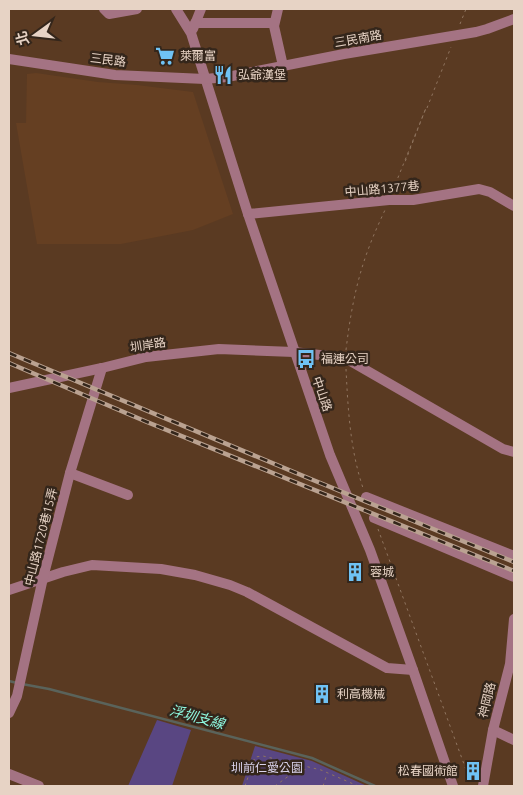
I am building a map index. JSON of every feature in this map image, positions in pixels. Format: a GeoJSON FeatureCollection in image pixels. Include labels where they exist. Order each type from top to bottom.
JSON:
{"type":"FeatureCollection","features":[{"type":"Feature","properties":{"kind":"street"},"geometry":{"type":"LineString","coordinates":[[104,9],[110,14],[137,9]]}},
{"type":"Feature","properties":{"kind":"street","name":"中山路"},"geometry":{"type":"LineString","coordinates":[[176,9],[193,28],[205,79],[294,352],[330,455],[370,550],[453,786]]}},
{"type":"Feature","properties":{"kind":"street"},"geometry":{"type":"LineString","coordinates":[[201,9],[193,28],[274,23]]}},
{"type":"Feature","properties":{"kind":"street"},"geometry":{"type":"LineString","coordinates":[[278,9],[274,26],[283,66]]}},
{"type":"Feature","properties":{"kind":"street","name":"三民南路"},"geometry":{"type":"LineString","coordinates":[[205,79],[227,77],[344,54],[476,32],[514,19]]}},
{"type":"Feature","properties":{"kind":"street","name":"三民路"},"geometry":{"type":"LineString","coordinates":[[9,59],[114,75],[205,79]]}},
{"type":"Feature","properties":{"kind":"street","name":"中山路1377巷"},"geometry":{"type":"LineString","coordinates":[[248,214],[389,200],[413,200],[479,189],[490,192],[514,206]]}},
{"type":"Feature","properties":{"kind":"street","name":"圳岸路"},"geometry":{"type":"LineString","coordinates":[[9,388],[102,368],[146,356],[219,350],[294,352],[345,358]]}},
{"type":"Feature","properties":{"kind":"street"},"geometry":{"type":"LineString","coordinates":[[345,358],[504,449],[514,452]]}},
{"type":"Feature","properties":{"kind":"street","name":"中山路1720巷15弄"},"geometry":{"type":"LineString","coordinates":[[9,713],[17,696],[43,578],[70,473],[102,368]]}},
{"type":"Feature","properties":{"kind":"street"},"geometry":{"type":"LineString","coordinates":[[70,473],[128,495]]}},
{"type":"Feature","properties":{"kind":"street"},"geometry":{"type":"LineString","coordinates":[[366,497],[514,556]]}},
{"type":"Feature","properties":{"kind":"street"},"geometry":{"type":"LineString","coordinates":[[374,518],[514,577]]}},
{"type":"Feature","properties":{"kind":"street"},"geometry":{"type":"LineString","coordinates":[[9,590],[43,578],[92,565],[161,569],[195,575],[230,585],[246,592],[387,668],[413,670]]}},
{"type":"Feature","properties":{"kind":"street","name":"神岡路"},"geometry":{"type":"LineString","coordinates":[[482,786],[493,730],[510,664],[514,619]]}},
{"type":"Feature","properties":{"kind":"street"},"geometry":{"type":"LineString","coordinates":[[493,730],[514,740]]}},
{"type":"Feature","properties":{"kind":"street"},"geometry":{"type":"LineString","coordinates":[[9,774],[39,786]]}},
{"type":"Feature","properties":{"kind":"path"},"geometry":{"type":"LineString","coordinates":[[458,30],[466,9]]}},
{"type":"Feature","properties":{"kind":"path"},"geometry":{"type":"LineString","coordinates":[[405,162],[450,48]]}},
{"type":"Feature","properties":{"kind":"path"},"geometry":{"type":"LineString","coordinates":[[394,188],[426,108],[405,162]]}},
{"type":"Feature","properties":{"kind":"path"},"geometry":{"type":"LineString","coordinates":[[360,479],[350,425],[345,358],[349,327],[359,282],[368,250],[389,200]]}},
{"type":"Feature","properties":{"kind":"path"},"geometry":{"type":"LineString","coordinates":[[384,544],[472,786]]}},
{"type":"Feature","properties":{"kind":"path"},"geometry":{"type":"LineString","coordinates":[[245,786],[255,757],[263,756],[310,767],[358,786]]}},
{"type":"Feature","properties":{"kind":"path"},"geometry":{"type":"LineString","coordinates":[[274,786],[290,775],[310,767]]}},
{"type":"Feature","properties":{"kind":"path"},"geometry":{"type":"LineString","coordinates":[[323,786],[328,773]]}},
{"type":"Feature","properties":{"kind":"shaded area"},"geometry":{"type":"Polygon","coordinates":[[[36,73],[193,92],[233,214],[193,230],[121,244],[37,244],[16,123],[26,123],[27,74],[36,73]]]}},
{"type":"Feature","properties":{"kind":"green space"},"geometry":{"type":"Polygon","coordinates":[[[157,720],[191,730],[172,786],[128,786],[157,720]]]}},
{"type":"Feature","properties":{"kind":"green space","name":"圳前仁愛公園"},"geometry":{"type":"Polygon","coordinates":[[[255,746],[312,761],[367,786],[242,786],[255,746]]]}},
{"type":"Feature","properties":{"kind":"waterway","name":"浮圳支線"},"geometry":{"type":"LineString","coordinates":[[9,681],[17,683]]}},
{"type":"Feature","properties":{"kind":"waterway","name":"浮圳支線"},"geometry":{"type":"LineString","coordinates":[[22,684],[49,689],[312,758],[375,786]]}},
{"type":"Feature","properties":{"kind":"railway"},"geometry":{"type":"LineString","coordinates":[[9,353],[514,562]]}},
{"type":"Feature","properties":{"kind":"railway"},"geometry":{"type":"LineString","coordinates":[[9,363],[147,422],[514,571]]}},
{"type":"Feature","properties":{"kind":"place","name":"萊爾富"},"geometry":{"type":"Point","coordinates":[165,56]}},
{"type":"Feature","properties":{"kind":"place","name":"弘爺漢堡"},"geometry":{"type":"Point","coordinates":[223,75]}},
{"type":"Feature","properties":{"kind":"place","name":"福連公司"},"geometry":{"type":"Point","coordinates":[306,359]}},
{"type":"Feature","properties":{"kind":"place","name":"蓉城"},"geometry":{"type":"Point","coordinates":[355,572]}},
{"type":"Feature","properties":{"kind":"place","name":"利高機械"},"geometry":{"type":"Point","coordinates":[322,694]}},
{"type":"Feature","properties":{"kind":"place","name":"松春國術館"},"geometry":{"type":"Point","coordinates":[473,771]}}]}
